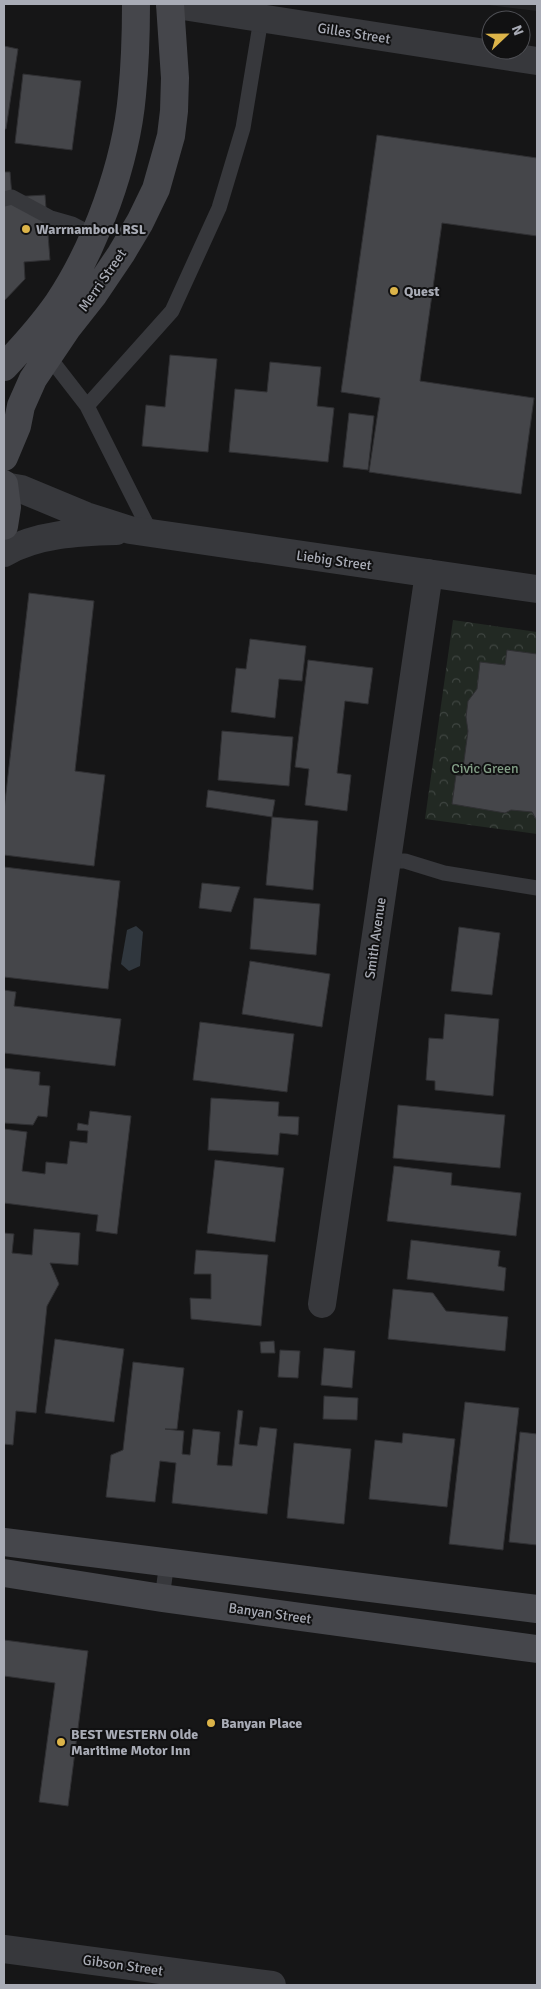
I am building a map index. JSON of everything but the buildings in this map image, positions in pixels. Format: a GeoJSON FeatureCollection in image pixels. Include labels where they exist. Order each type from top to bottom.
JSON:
{"type":"FeatureCollection","features":[{"type":"Feature","properties":{"kind":"street","name":"Merri Street"},"geometry":{"type":"LineString","coordinates":[[4,367],[31,338],[57,304],[85,255],[109,195],[126,136],[132,95],[136,4]]}},
{"type":"Feature","properties":{"kind":"street"},"geometry":{"type":"LineString","coordinates":[[158,4],[170,4]]}},
{"type":"Feature","properties":{"kind":"street","name":"Merri Street"},"geometry":{"type":"LineString","coordinates":[[4,457],[17,426],[25,394],[33,379],[121,254],[140,222],[156,189],[171,136],[174,111],[175,78],[170,4]]}},
{"type":"Feature","properties":{"kind":"street","name":"Gilles Street"},"geometry":{"type":"LineString","coordinates":[[170,4],[537,61]]}},
{"type":"Feature","properties":{"kind":"street"},"geometry":{"type":"LineString","coordinates":[[4,485],[7,507],[4,526]]}},
{"type":"Feature","properties":{"kind":"street","name":"Liebig Street"},"geometry":{"type":"LineString","coordinates":[[4,485],[21,489],[86,516],[140,532],[537,589]]}},
{"type":"Feature","properties":{"kind":"street","name":"Liebig Street"},"geometry":{"type":"LineString","coordinates":[[4,553],[14,547],[43,539],[75,534],[140,532]]}},
{"type":"Feature","properties":{"kind":"street","name":"Smith Avenue"},"geometry":{"type":"LineString","coordinates":[[322,1304],[429,573]]}},
{"type":"Feature","properties":{"kind":"street"},"geometry":{"type":"LineString","coordinates":[[4,1542],[537,1609]]}},
{"type":"Feature","properties":{"kind":"street","name":"Banyan Street"},"geometry":{"type":"LineString","coordinates":[[4,1574],[162,1598],[537,1649]]}},
{"type":"Feature","properties":{"kind":"street"},"geometry":{"type":"LineString","coordinates":[[476,1640],[482,1601]]}},
{"type":"Feature","properties":{"kind":"street","name":"Gibson Street"},"geometry":{"type":"LineString","coordinates":[[4,1949],[272,1985]]}},
{"type":"Feature","properties":{"kind":"lane"},"geometry":{"type":"LineString","coordinates":[[87,406],[172,310],[219,208],[243,128],[261,19]]}},
{"type":"Feature","properties":{"kind":"lane"},"geometry":{"type":"LineString","coordinates":[[4,199],[12,197],[51,218],[72,224],[93,235]]}},
{"type":"Feature","properties":{"kind":"lane"},"geometry":{"type":"LineString","coordinates":[[49,357],[87,406],[140,532]]}},
{"type":"Feature","properties":{"kind":"lane"},"geometry":{"type":"LineString","coordinates":[[387,861],[405,861],[444,873],[537,888]]}},
{"type":"Feature","properties":{"kind":"lane"},"geometry":{"type":"LineString","coordinates":[[162,1598],[167,1562]]}},
{"type":"Feature","properties":{"kind":"shaded area"},"geometry":{"type":"Polygon","coordinates":[[[481,4],[537,4],[537,11],[481,4]]]}},
{"type":"Feature","properties":{"kind":"shaded area"},"geometry":{"type":"Polygon","coordinates":[[[136,926],[143,932],[140,966],[129,971],[121,964],[127,930],[136,926]]]}},
{"type":"Feature","properties":{"kind":"green space","name":"Civic Green"},"geometry":{"type":"Polygon","coordinates":[[[453,620],[537,632],[537,834],[425,819],[453,620]]]}},
{"type":"Feature","properties":{"kind":"place","name":"Warrnambool RSL"},"geometry":{"type":"Point","coordinates":[26,229]}},
{"type":"Feature","properties":{"kind":"place","name":"Quest"},"geometry":{"type":"Point","coordinates":[394,291]}},
{"type":"Feature","properties":{"kind":"place","name":"Banyan Place"},"geometry":{"type":"Point","coordinates":[211,1723]}},
{"type":"Feature","properties":{"kind":"place","name":"BEST WESTERN Olde Maritime Motor Inn"},"geometry":{"type":"Point","coordinates":[61,1742]}}]}
